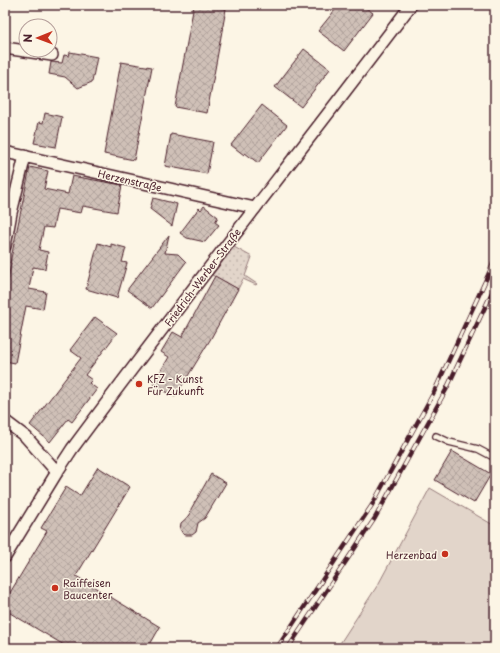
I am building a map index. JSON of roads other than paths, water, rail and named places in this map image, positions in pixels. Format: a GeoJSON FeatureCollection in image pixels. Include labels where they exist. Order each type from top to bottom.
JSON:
{"type":"FeatureCollection","features":[{"type":"Feature","properties":{"kind":"street","name":"Friedrich-Werber-Straße"},"geometry":{"type":"LineString","coordinates":[[5,557],[57,472],[110,399],[412,5]]}},
{"type":"Feature","properties":{"kind":"street"},"geometry":{"type":"LineString","coordinates":[[5,48],[18,50]]}},
{"type":"Feature","properties":{"kind":"street","name":"Herzenstraße"},"geometry":{"type":"LineString","coordinates":[[5,152],[255,208]]}},
{"type":"Feature","properties":{"kind":"street"},"geometry":{"type":"LineString","coordinates":[[5,246],[25,156]]}},
{"type":"Feature","properties":{"kind":"street"},"geometry":{"type":"LineString","coordinates":[[5,421],[26,437],[57,472]]}},
{"type":"Feature","properties":{"kind":"lane"},"geometry":{"type":"LineString","coordinates":[[436,436],[449,442],[478,449],[495,458]]}},
{"type":"Feature","properties":{"kind":"railway"},"geometry":{"type":"LineString","coordinates":[[277,648],[372,505],[434,392],[495,260]]}},
{"type":"Feature","properties":{"kind":"railway"},"geometry":{"type":"LineString","coordinates":[[288,648],[375,518],[446,390],[495,286]]}},
{"type":"Feature","properties":{"kind":"place","name":"KFZ - Kunst Für Zukunft"},"geometry":{"type":"Point","coordinates":[139,384]}},
{"type":"Feature","properties":{"kind":"place","name":"Herzenbad"},"geometry":{"type":"Point","coordinates":[445,554]}},
{"type":"Feature","properties":{"kind":"place","name":"Raiffeisen Baucenter"},"geometry":{"type":"Point","coordinates":[55,588]}}]}
